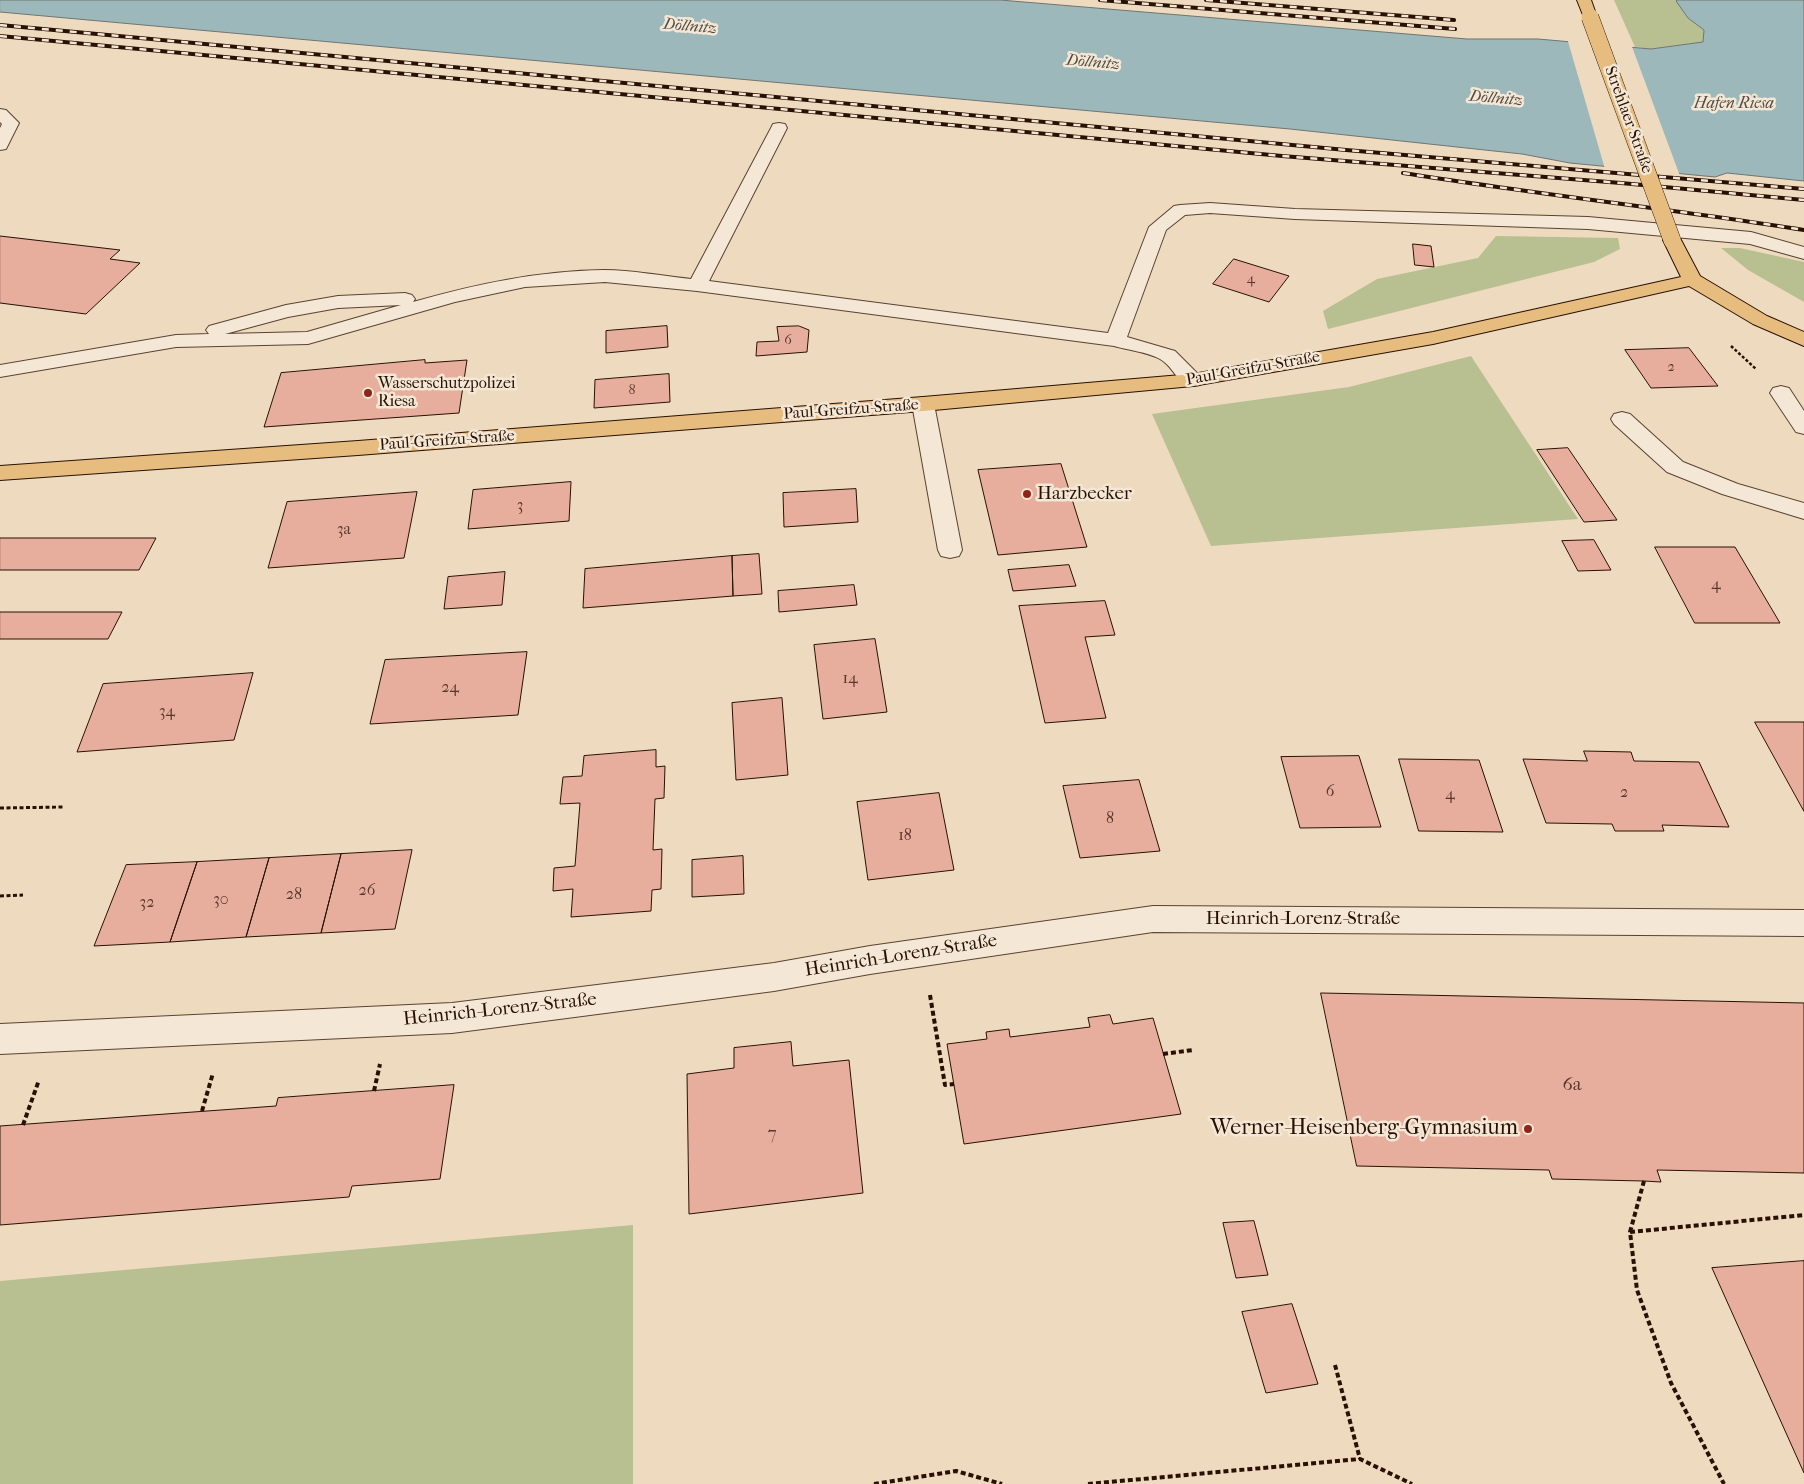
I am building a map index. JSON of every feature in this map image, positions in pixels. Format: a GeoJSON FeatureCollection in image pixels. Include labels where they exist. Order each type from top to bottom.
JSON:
{"type":"FeatureCollection","features":[{"type":"Feature","properties":{"kind":"main road","name":"Strehlaer Straße"},"geometry":{"type":"LineString","coordinates":[[1584,0],[1672,240],[1692,280]]}},
{"type":"Feature","properties":{"kind":"main road"},"geometry":{"type":"LineString","coordinates":[[1692,280],[1760,320],[1804,340]]}},
{"type":"Feature","properties":{"kind":"main road","name":"Paul-Greifzu-Straße"},"geometry":{"type":"LineString","coordinates":[[0,474],[923,404],[1194,380],[1433,338],[1692,280]]}},
{"type":"Feature","properties":{"kind":"street"},"geometry":{"type":"LineString","coordinates":[[0,114],[11,123],[0,145]]}},
{"type":"Feature","properties":{"kind":"street"},"geometry":{"type":"LineString","coordinates":[[697,285],[778,128]]}},
{"type":"Feature","properties":{"kind":"street"},"geometry":{"type":"LineString","coordinates":[[1116,340],[1158,227],[1180,210],[1210,208],[1295,214],[1588,223],[1751,238],[1804,253]]}},
{"type":"Feature","properties":{"kind":"street"},"geometry":{"type":"LineString","coordinates":[[176,341],[308,338],[451,297],[524,281],[596,277],[697,285],[1116,340],[1168,355],[1194,380]]}},
{"type":"Feature","properties":{"kind":"street"},"geometry":{"type":"LineString","coordinates":[[0,371],[176,341],[286,311],[338,302],[451,297]]}},
{"type":"Feature","properties":{"kind":"street"},"geometry":{"type":"LineString","coordinates":[[1781,393],[1804,427]]}},
{"type":"Feature","properties":{"kind":"street"},"geometry":{"type":"LineString","coordinates":[[923,404],[950,550]]}},
{"type":"Feature","properties":{"kind":"street"},"geometry":{"type":"LineString","coordinates":[[1622,420],[1675,467],[1730,489],[1804,511]]}},
{"type":"Feature","properties":{"kind":"street","name":"Heinrich-Lorenz-Straße"},"geometry":{"type":"LineString","coordinates":[[0,1040],[452,1018],[774,977],[922,952],[1153,919],[1804,923]]}},
{"type":"Feature","properties":{"kind":"path"},"geometry":{"type":"LineString","coordinates":[[0,808],[64,807]]}},
{"type":"Feature","properties":{"kind":"path"},"geometry":{"type":"LineString","coordinates":[[0,896],[23,896]]}},
{"type":"Feature","properties":{"kind":"path"},"geometry":{"type":"LineString","coordinates":[[922,952],[945,1085],[954,1084]]}},
{"type":"Feature","properties":{"kind":"path"},"geometry":{"type":"LineString","coordinates":[[1163,1054],[1193,1050]]}},
{"type":"Feature","properties":{"kind":"path"},"geometry":{"type":"LineString","coordinates":[[1644,1182],[1630,1232],[1636,1290],[1671,1383],[1724,1484]]}},
{"type":"Feature","properties":{"kind":"path"},"geometry":{"type":"LineString","coordinates":[[1630,1232],[1804,1216]]}},
{"type":"Feature","properties":{"kind":"path"},"geometry":{"type":"LineString","coordinates":[[1335,1365],[1360,1459]]}},
{"type":"Feature","properties":{"kind":"path"},"geometry":{"type":"LineString","coordinates":[[1088,1484],[1360,1459],[1412,1484]]}},
{"type":"Feature","properties":{"kind":"path"},"geometry":{"type":"LineString","coordinates":[[874,1484],[956,1472],[1002,1484]]}},
{"type":"Feature","properties":{"kind":"green space"},"geometry":{"type":"Polygon","coordinates":[[[1614,0],[1677,0],[1688,18],[1704,30],[1703,42],[1651,49],[1635,47],[1614,0]]]}},
{"type":"Feature","properties":{"kind":"green space"},"geometry":{"type":"Polygon","coordinates":[[[1496,236],[1618,238],[1620,249],[1594,262],[1328,329],[1323,311],[1377,279],[1478,258],[1496,236]]]}},
{"type":"Feature","properties":{"kind":"green space"},"geometry":{"type":"Polygon","coordinates":[[[1721,248],[1740,248],[1804,262],[1804,302],[1748,270],[1721,248]]]}},
{"type":"Feature","properties":{"kind":"green space"},"geometry":{"type":"Polygon","coordinates":[[[1471,356],[1578,519],[1211,546],[1152,414],[1349,387],[1471,356]]]}},
{"type":"Feature","properties":{"kind":"green space"},"geometry":{"type":"Polygon","coordinates":[[[633,1225],[633,1484],[0,1484],[0,1281],[633,1225]]]}},
{"type":"Feature","properties":{"kind":"water","name":"Hafen Riesa"},"geometry":{"type":"Polygon","coordinates":[[[0,0],[1000,0],[1467,39],[1538,39],[1651,49],[1703,42],[1704,30],[1688,18],[1677,0],[1804,0],[1804,181],[1727,173],[1715,177],[1570,163],[1522,154],[1290,129],[0,12],[0,0]]]}},
{"type":"Feature","properties":{"kind":"pier"},"geometry":{"type":"Polygon","coordinates":[[[1567,38],[1631,44],[1680,176],[1605,169],[1567,38]]]}},
{"type":"Feature","properties":{"kind":"building"},"geometry":{"type":"Polygon","coordinates":[[[0,236],[120,250],[110,259],[140,263],[86,314],[0,303],[0,236]]]}},
{"type":"Feature","properties":{"kind":"building"},"geometry":{"type":"Polygon","coordinates":[[[1413,244],[1431,246],[1434,267],[1415,265],[1413,244]]]}},
{"type":"Feature","properties":{"kind":"building"},"geometry":{"type":"Polygon","coordinates":[[[1234,259],[1289,276],[1269,302],[1213,284],[1234,259]]]}},
{"type":"Feature","properties":{"kind":"building"},"geometry":{"type":"Polygon","coordinates":[[[667,326],[668,347],[606,353],[606,331],[667,326]]]}},
{"type":"Feature","properties":{"kind":"building"},"geometry":{"type":"Polygon","coordinates":[[[799,326],[809,330],[807,352],[756,356],[757,342],[779,341],[777,327],[799,326]]]}},
{"type":"Feature","properties":{"kind":"building"},"geometry":{"type":"Polygon","coordinates":[[[1689,348],[1718,386],[1651,388],[1625,350],[1689,348]]]}},
{"type":"Feature","properties":{"kind":"building","name":"Wasserschutzpolizei Riesa"},"geometry":{"type":"Polygon","coordinates":[[[425,360],[425,363],[467,360],[459,413],[264,427],[281,373],[425,360]]]}},
{"type":"Feature","properties":{"kind":"building"},"geometry":{"type":"Polygon","coordinates":[[[669,374],[670,402],[594,408],[595,380],[669,374]]]}},
{"type":"Feature","properties":{"kind":"building"},"geometry":{"type":"Polygon","coordinates":[[[1568,448],[1617,520],[1584,522],[1537,450],[1568,448]]]}},
{"type":"Feature","properties":{"kind":"building","name":"Harzbecker"},"geometry":{"type":"Polygon","coordinates":[[[1061,464],[1087,547],[998,555],[978,470],[1061,464]]]}},
{"type":"Feature","properties":{"kind":"building"},"geometry":{"type":"Polygon","coordinates":[[[571,482],[569,521],[468,529],[473,490],[571,482]]]}},
{"type":"Feature","properties":{"kind":"building"},"geometry":{"type":"Polygon","coordinates":[[[856,489],[858,522],[784,527],[783,493],[856,489]]]}},
{"type":"Feature","properties":{"kind":"building"},"geometry":{"type":"Polygon","coordinates":[[[417,492],[404,558],[268,568],[287,502],[417,492]]]}},
{"type":"Feature","properties":{"kind":"building"},"geometry":{"type":"Polygon","coordinates":[[[0,538],[156,538],[139,570],[0,570],[0,538]]]}},
{"type":"Feature","properties":{"kind":"building"},"geometry":{"type":"Polygon","coordinates":[[[1594,540],[1611,570],[1578,571],[1562,541],[1594,540]]]}},
{"type":"Feature","properties":{"kind":"building"},"geometry":{"type":"Polygon","coordinates":[[[1655,547],[1735,547],[1780,623],[1695,623],[1655,547]]]}},
{"type":"Feature","properties":{"kind":"building"},"geometry":{"type":"Polygon","coordinates":[[[759,554],[762,594],[733,596],[732,556],[759,554]]]}},
{"type":"Feature","properties":{"kind":"building"},"geometry":{"type":"Polygon","coordinates":[[[732,556],[733,596],[583,608],[585,569],[732,556]]]}},
{"type":"Feature","properties":{"kind":"building"},"geometry":{"type":"Polygon","coordinates":[[[1069,565],[1076,586],[1013,591],[1008,570],[1069,565]]]}},
{"type":"Feature","properties":{"kind":"building"},"geometry":{"type":"Polygon","coordinates":[[[505,572],[502,605],[444,609],[448,577],[505,572]]]}},
{"type":"Feature","properties":{"kind":"building"},"geometry":{"type":"Polygon","coordinates":[[[854,585],[857,605],[779,612],[778,591],[854,585]]]}},
{"type":"Feature","properties":{"kind":"building"},"geometry":{"type":"Polygon","coordinates":[[[1105,601],[1115,635],[1085,637],[1106,718],[1045,723],[1019,606],[1105,601]]]}},
{"type":"Feature","properties":{"kind":"building"},"geometry":{"type":"Polygon","coordinates":[[[0,612],[122,612],[108,639],[0,639],[0,612]]]}},
{"type":"Feature","properties":{"kind":"building"},"geometry":{"type":"Polygon","coordinates":[[[875,639],[887,712],[823,719],[814,645],[875,639]]]}},
{"type":"Feature","properties":{"kind":"building"},"geometry":{"type":"Polygon","coordinates":[[[527,652],[518,715],[370,724],[385,660],[527,652]]]}},
{"type":"Feature","properties":{"kind":"building"},"geometry":{"type":"Polygon","coordinates":[[[253,673],[234,740],[77,752],[103,684],[253,673]]]}},
{"type":"Feature","properties":{"kind":"building"},"geometry":{"type":"Polygon","coordinates":[[[782,698],[788,775],[736,780],[732,703],[782,698]]]}},
{"type":"Feature","properties":{"kind":"building"},"geometry":{"type":"Polygon","coordinates":[[[1755,722],[1804,722],[1804,811],[1755,722]]]}},
{"type":"Feature","properties":{"kind":"building"},"geometry":{"type":"Polygon","coordinates":[[[656,750],[656,767],[665,766],[664,798],[655,799],[653,850],[662,849],[661,889],[652,890],[651,911],[571,917],[573,889],[553,891],[554,868],[575,866],[580,803],[560,804],[563,777],[582,776],[584,756],[656,750]]]}},
{"type":"Feature","properties":{"kind":"building"},"geometry":{"type":"Polygon","coordinates":[[[1584,751],[1631,752],[1634,761],[1699,762],[1729,827],[1662,825],[1664,831],[1615,831],[1612,824],[1546,823],[1523,759],[1587,761],[1584,751]]]}},
{"type":"Feature","properties":{"kind":"building"},"geometry":{"type":"Polygon","coordinates":[[[1359,756],[1381,827],[1300,828],[1281,757],[1359,756]]]}},
{"type":"Feature","properties":{"kind":"building"},"geometry":{"type":"Polygon","coordinates":[[[1399,759],[1479,760],[1503,832],[1419,831],[1399,759]]]}},
{"type":"Feature","properties":{"kind":"building"},"geometry":{"type":"Polygon","coordinates":[[[1139,780],[1160,851],[1080,858],[1063,786],[1139,780]]]}},
{"type":"Feature","properties":{"kind":"building"},"geometry":{"type":"Polygon","coordinates":[[[939,793],[954,870],[868,880],[857,802],[939,793]]]}},
{"type":"Feature","properties":{"kind":"building"},"geometry":{"type":"Polygon","coordinates":[[[412,850],[395,929],[321,933],[341,854],[412,850]]]}},
{"type":"Feature","properties":{"kind":"building"},"geometry":{"type":"Polygon","coordinates":[[[341,854],[321,933],[246,937],[269,858],[341,854]]]}},
{"type":"Feature","properties":{"kind":"building"},"geometry":{"type":"Polygon","coordinates":[[[743,856],[744,894],[692,897],[692,860],[743,856]]]}},
{"type":"Feature","properties":{"kind":"building"},"geometry":{"type":"Polygon","coordinates":[[[269,858],[246,937],[170,942],[197,862],[269,858]]]}},
{"type":"Feature","properties":{"kind":"building"},"geometry":{"type":"Polygon","coordinates":[[[197,862],[170,942],[94,946],[126,865],[197,862]]]}},
{"type":"Feature","properties":{"kind":"building"},"geometry":{"type":"Polygon","coordinates":[[[1321,993],[1804,1003],[1804,1173],[1657,1170],[1661,1182],[1552,1179],[1549,1170],[1357,1166],[1321,993]]]}},
{"type":"Feature","properties":{"kind":"building"},"geometry":{"type":"Polygon","coordinates":[[[1110,1015],[1113,1024],[1153,1018],[1181,1114],[964,1144],[947,1044],[987,1039],[986,1032],[1009,1029],[1010,1037],[1090,1027],[1088,1018],[1110,1015]]]}},
{"type":"Feature","properties":{"kind":"building"},"geometry":{"type":"Polygon","coordinates":[[[791,1042],[793,1066],[849,1060],[863,1193],[689,1214],[687,1074],[734,1068],[734,1048],[791,1042]]]}},
{"type":"Feature","properties":{"kind":"building"},"geometry":{"type":"Polygon","coordinates":[[[454,1085],[440,1179],[352,1186],[349,1197],[0,1225],[0,1126],[276,1106],[278,1098],[454,1085]]]}},
{"type":"Feature","properties":{"kind":"building"},"geometry":{"type":"Polygon","coordinates":[[[1254,1221],[1268,1275],[1236,1278],[1223,1223],[1254,1221]]]}},
{"type":"Feature","properties":{"kind":"building"},"geometry":{"type":"Polygon","coordinates":[[[1804,1261],[1804,1473],[1712,1268],[1804,1261]]]}},
{"type":"Feature","properties":{"kind":"building"},"geometry":{"type":"Polygon","coordinates":[[[1292,1304],[1318,1384],[1266,1393],[1242,1312],[1292,1304]]]}},
{"type":"Feature","properties":{"kind":"railway"},"geometry":{"type":"LineString","coordinates":[[1100,0],[1455,29]]}},
{"type":"Feature","properties":{"kind":"railway"},"geometry":{"type":"LineString","coordinates":[[1206,0],[1454,20]]}},
{"type":"Feature","properties":{"kind":"railway"},"geometry":{"type":"LineString","coordinates":[[0,25],[1346,150],[1804,189]]}},
{"type":"Feature","properties":{"kind":"railway"},"geometry":{"type":"LineString","coordinates":[[0,36],[1282,156],[1621,183],[1804,200]]}},
{"type":"Feature","properties":{"kind":"railway"},"geometry":{"type":"LineString","coordinates":[[1403,173],[1804,230]]}},
{"type":"Feature","properties":{"kind":"place","name":"Wasserschutzpolizei Riesa"},"geometry":{"type":"Point","coordinates":[368,393]}},
{"type":"Feature","properties":{"kind":"place","name":"Harzbecker"},"geometry":{"type":"Point","coordinates":[1027,494]}},
{"type":"Feature","properties":{"kind":"place","name":"Werner-Heisenberg-Gymnasium"},"geometry":{"type":"Point","coordinates":[1528,1129]}},
{"type":"Feature","properties":{"kind":"water label","name":"Döllnitz"},"geometry":{"type":"Point","coordinates":[690,27]}},
{"type":"Feature","properties":{"kind":"water label","name":"Döllnitz"},"geometry":{"type":"Point","coordinates":[1093,63]}},
{"type":"Feature","properties":{"kind":"water label","name":"Döllnitz"},"geometry":{"type":"Point","coordinates":[1496,99]}}]}
